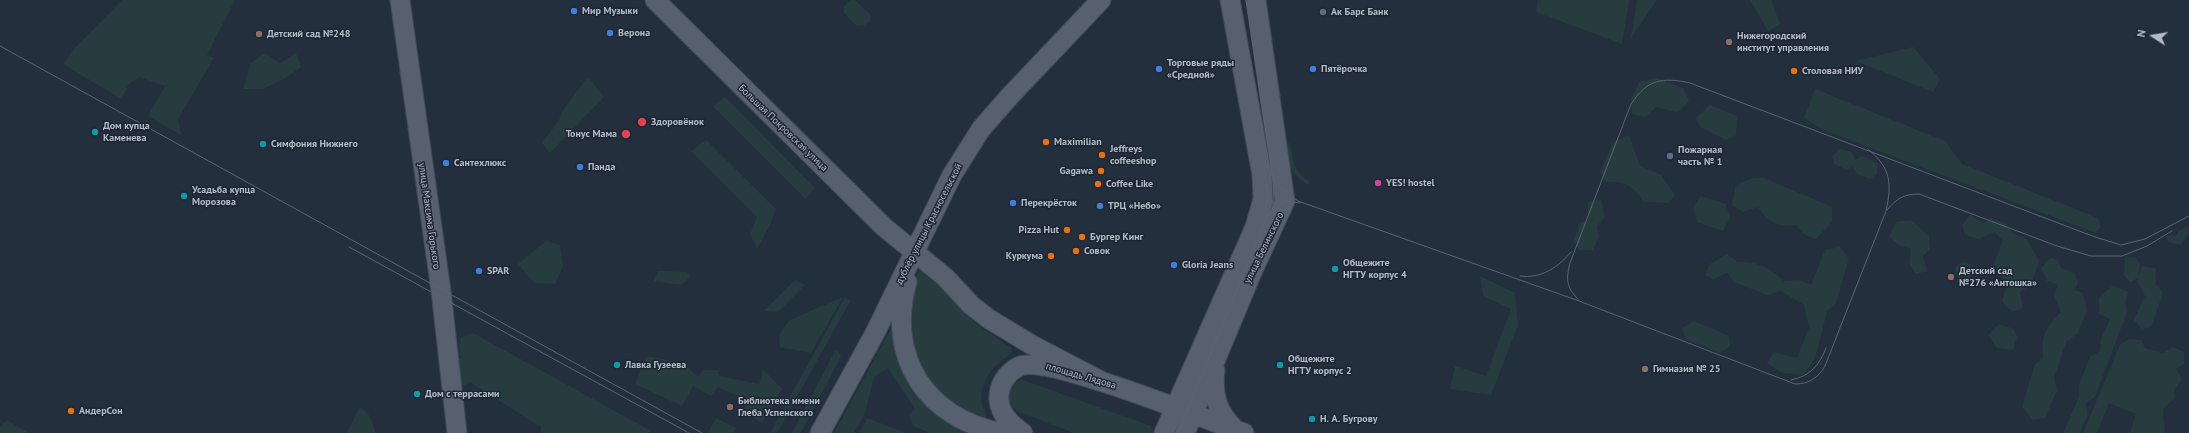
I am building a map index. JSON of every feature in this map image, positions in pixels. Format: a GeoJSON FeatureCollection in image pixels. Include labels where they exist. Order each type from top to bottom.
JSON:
{"type":"FeatureCollection","features":[{"type":"Feature","properties":{"kind":"main road","name":"улица Максима Горького"},"geometry":{"type":"LineString","coordinates":[[400,0],[441,290],[457,433]]}},
{"type":"Feature","properties":{"kind":"main road","name":"Большая Покровская улица"},"geometry":{"type":"LineString","coordinates":[[655,0],[884,227],[916,252],[989,319],[1032,345],[1101,381]]}},
{"type":"Feature","properties":{"kind":"main road","name":"дублёр улицы Красносельской"},"geometry":{"type":"LineString","coordinates":[[820,433],[875,333],[916,252],[952,175],[981,129],[1009,96],[1101,0]]}},
{"type":"Feature","properties":{"kind":"main road","name":"улица Белинского"},"geometry":{"type":"LineString","coordinates":[[1184,412],[1260,213],[1263,199],[1262,175],[1230,0]]}},
{"type":"Feature","properties":{"kind":"main road","name":"улица Белинского"},"geometry":{"type":"LineString","coordinates":[[1184,412],[1216,358],[1252,270],[1285,201],[1256,0]]}},
{"type":"Feature","properties":{"kind":"main road"},"geometry":{"type":"LineString","coordinates":[[916,252],[903,297],[901,325],[906,358],[919,382],[936,402],[970,423],[1003,433]]}},
{"type":"Feature","properties":{"kind":"main road"},"geometry":{"type":"LineString","coordinates":[[1216,358],[1214,385],[1215,399],[1227,422],[1240,432]]}},
{"type":"Feature","properties":{"kind":"main road","name":"площадь Лядова"},"geometry":{"type":"LineString","coordinates":[[1023,433],[1003,414],[999,401],[1000,386],[1008,375],[1021,366],[1041,365],[1101,381],[1240,432]]}},
{"type":"Feature","properties":{"kind":"main road"},"geometry":{"type":"LineString","coordinates":[[1164,433],[1184,412]]}},
{"type":"Feature","properties":{"kind":"main road"},"geometry":{"type":"LineString","coordinates":[[1184,412],[1185,433]]}},
{"type":"Feature","properties":{"kind":"green space"},"geometry":{"type":"Polygon","coordinates":[[[122,0],[235,0],[207,55],[214,58],[178,119],[181,135],[148,116],[165,86],[139,77],[129,84],[121,99],[63,64],[74,49],[122,0]]]}},
{"type":"Feature","properties":{"kind":"green space"},"geometry":{"type":"Polygon","coordinates":[[[852,0],[855,0],[870,14],[870,21],[865,25],[857,26],[844,13],[844,6],[852,0]]]}},
{"type":"Feature","properties":{"kind":"green space"},"geometry":{"type":"Polygon","coordinates":[[[1538,0],[1629,0],[1622,44],[1536,12],[1538,0]]]}},
{"type":"Feature","properties":{"kind":"green space"},"geometry":{"type":"Polygon","coordinates":[[[1637,0],[1657,0],[1631,38],[1637,0]]]}},
{"type":"Feature","properties":{"kind":"green space"},"geometry":{"type":"Polygon","coordinates":[[[1750,0],[1771,0],[1780,24],[1768,31],[1750,0]]]}},
{"type":"Feature","properties":{"kind":"green space"},"geometry":{"type":"Polygon","coordinates":[[[1913,47],[1940,79],[1933,92],[1856,61],[1913,47]]]}},
{"type":"Feature","properties":{"kind":"green space"},"geometry":{"type":"Polygon","coordinates":[[[265,53],[280,63],[296,53],[301,67],[284,79],[263,89],[243,89],[251,63],[265,53]]]}},
{"type":"Feature","properties":{"kind":"green space"},"geometry":{"type":"Polygon","coordinates":[[[588,77],[604,97],[550,153],[542,143],[559,120],[563,110],[588,77]]]}},
{"type":"Feature","properties":{"kind":"green space"},"geometry":{"type":"Polygon","coordinates":[[[1656,78],[1683,88],[1689,101],[1678,112],[1656,107],[1646,117],[1632,114],[1631,100],[1639,82],[1656,78]]]}},
{"type":"Feature","properties":{"kind":"green space"},"geometry":{"type":"Polygon","coordinates":[[[1815,89],[1945,141],[1962,164],[2098,218],[2101,227],[2096,233],[1823,130],[1804,118],[1815,89]]]}},
{"type":"Feature","properties":{"kind":"green space"},"geometry":{"type":"Polygon","coordinates":[[[725,97],[815,188],[806,199],[713,106],[725,97]]]}},
{"type":"Feature","properties":{"kind":"green space"},"geometry":{"type":"Polygon","coordinates":[[[1710,105],[1737,116],[1736,135],[1726,140],[1700,127],[1696,118],[1710,105]]]}},
{"type":"Feature","properties":{"kind":"green space"},"geometry":{"type":"Polygon","coordinates":[[[1629,135],[1640,166],[1661,175],[1675,195],[1669,203],[1644,202],[1628,185],[1619,182],[1606,182],[1600,172],[1614,141],[1629,135]]]}},
{"type":"Feature","properties":{"kind":"green space"},"geometry":{"type":"Polygon","coordinates":[[[706,140],[776,209],[770,225],[757,249],[750,234],[757,217],[691,151],[706,140]]]}},
{"type":"Feature","properties":{"kind":"green space"},"geometry":{"type":"Polygon","coordinates":[[[1290,143],[1295,166],[1300,174],[1310,182],[1308,185],[1293,172],[1291,168],[1287,144],[1290,143]]]}},
{"type":"Feature","properties":{"kind":"green space"},"geometry":{"type":"Polygon","coordinates":[[[1840,149],[1852,152],[1855,160],[1862,156],[1877,163],[1877,174],[1870,179],[1857,174],[1853,167],[1847,170],[1834,164],[1832,156],[1840,149]]]}},
{"type":"Feature","properties":{"kind":"green space"},"geometry":{"type":"Polygon","coordinates":[[[1753,178],[1764,178],[1832,207],[1832,222],[1816,239],[1805,235],[1796,225],[1784,225],[1769,220],[1758,207],[1743,212],[1732,205],[1736,185],[1753,178]]]}},
{"type":"Feature","properties":{"kind":"green space"},"geometry":{"type":"Polygon","coordinates":[[[1701,196],[1726,204],[1730,218],[1723,231],[1697,222],[1693,207],[1701,196]]]}},
{"type":"Feature","properties":{"kind":"green space"},"geometry":{"type":"Polygon","coordinates":[[[1601,199],[1605,217],[1597,226],[1599,237],[1593,250],[1579,250],[1574,241],[1580,223],[1588,220],[1588,203],[1601,199]]]}},
{"type":"Feature","properties":{"kind":"green space"},"geometry":{"type":"Polygon","coordinates":[[[1970,215],[1984,223],[1991,218],[2007,224],[2012,233],[2027,239],[2039,261],[2031,285],[2020,292],[2023,308],[2012,312],[2002,301],[2007,284],[1994,264],[2003,240],[1994,232],[1979,239],[1965,235],[1962,225],[1970,215]]]}},
{"type":"Feature","properties":{"kind":"green space"},"geometry":{"type":"Polygon","coordinates":[[[1911,220],[1929,236],[1930,249],[1923,256],[1927,271],[1916,274],[1909,263],[1911,249],[1899,245],[1889,237],[1896,222],[1911,220]]]}},
{"type":"Feature","properties":{"kind":"green space"},"geometry":{"type":"Polygon","coordinates":[[[2189,226],[2189,233],[2181,245],[2168,242],[2166,236],[2176,235],[2180,230],[2189,226]]]}},
{"type":"Feature","properties":{"kind":"green space"},"geometry":{"type":"Polygon","coordinates":[[[546,241],[560,245],[563,266],[555,284],[534,283],[518,264],[546,241]]]}},
{"type":"Feature","properties":{"kind":"green space"},"geometry":{"type":"Polygon","coordinates":[[[1840,247],[1849,258],[1836,303],[1827,311],[1815,359],[1803,375],[1782,373],[1767,363],[1774,352],[1797,358],[1809,328],[1804,305],[1781,291],[1767,295],[1734,282],[1727,273],[1713,279],[1705,275],[1710,264],[1727,254],[1738,262],[1750,262],[1763,266],[1783,281],[1798,280],[1811,285],[1825,250],[1840,247]]]}},
{"type":"Feature","properties":{"kind":"green space"},"geometry":{"type":"Polygon","coordinates":[[[2135,257],[2140,264],[2138,277],[2142,266],[2156,268],[2155,283],[2163,293],[2151,327],[2142,329],[2134,320],[2145,296],[2138,282],[2138,278],[2130,282],[2124,275],[2125,258],[2135,257]]]}},
{"type":"Feature","properties":{"kind":"green space"},"geometry":{"type":"Polygon","coordinates":[[[2050,258],[2058,260],[2061,268],[2075,273],[2078,283],[2075,290],[2083,293],[2087,311],[2078,333],[2066,342],[2054,378],[2057,390],[2045,418],[2033,420],[2022,407],[2035,364],[2043,358],[2042,345],[2045,333],[2051,322],[2061,312],[2055,297],[2057,284],[2047,281],[2041,268],[2050,258]]]}},
{"type":"Feature","properties":{"kind":"green space"},"geometry":{"type":"Polygon","coordinates":[[[1964,262],[1970,265],[1973,271],[1970,277],[1964,280],[1958,277],[1955,271],[1958,265],[1964,262]]]}},
{"type":"Feature","properties":{"kind":"green space"},"geometry":{"type":"Polygon","coordinates":[[[923,269],[975,323],[1012,349],[1011,354],[999,363],[989,374],[982,388],[981,396],[986,422],[950,405],[921,375],[907,335],[911,291],[919,270],[923,269]]]}},
{"type":"Feature","properties":{"kind":"green space"},"geometry":{"type":"Polygon","coordinates":[[[658,271],[686,272],[691,276],[681,285],[654,281],[658,271]]]}},
{"type":"Feature","properties":{"kind":"green space"},"geometry":{"type":"Polygon","coordinates":[[[1480,276],[1515,293],[1518,325],[1491,395],[1450,389],[1455,366],[1486,376],[1511,309],[1483,296],[1480,276]]]}},
{"type":"Feature","properties":{"kind":"green space"},"geometry":{"type":"Polygon","coordinates":[[[795,280],[805,285],[778,312],[764,311],[795,280]]]}},
{"type":"Feature","properties":{"kind":"green space"},"geometry":{"type":"Polygon","coordinates":[[[2111,287],[2119,288],[2128,292],[2125,302],[2127,312],[2095,397],[2086,403],[2088,414],[2080,433],[2063,433],[2079,397],[2079,385],[2090,357],[2100,351],[2101,339],[2110,319],[2099,314],[2099,298],[2111,287]]]}},
{"type":"Feature","properties":{"kind":"green space"},"geometry":{"type":"Polygon","coordinates":[[[843,297],[811,353],[780,347],[779,334],[790,320],[843,297]]]}},
{"type":"Feature","properties":{"kind":"green space"},"geometry":{"type":"Polygon","coordinates":[[[845,297],[850,301],[777,433],[770,433],[845,297]]]}},
{"type":"Feature","properties":{"kind":"green space"},"geometry":{"type":"Polygon","coordinates":[[[1694,321],[1729,336],[1730,346],[1720,353],[1686,339],[1682,328],[1694,321]]]}},
{"type":"Feature","properties":{"kind":"green space"},"geometry":{"type":"Polygon","coordinates":[[[1999,324],[2014,329],[2017,337],[2013,350],[1997,348],[1988,335],[1999,324]]]}},
{"type":"Feature","properties":{"kind":"green space"},"geometry":{"type":"Polygon","coordinates":[[[891,329],[894,331],[901,364],[917,393],[927,405],[940,416],[954,426],[969,433],[930,433],[913,426],[909,415],[915,409],[888,368],[874,377],[865,413],[854,433],[834,433],[891,329]]]}},
{"type":"Feature","properties":{"kind":"green space"},"geometry":{"type":"Polygon","coordinates":[[[473,333],[651,431],[650,433],[541,433],[541,427],[471,383],[455,389],[452,359],[461,358],[459,350],[460,338],[473,333]]]}},
{"type":"Feature","properties":{"kind":"green space"},"geometry":{"type":"Polygon","coordinates":[[[2129,339],[2141,340],[2145,348],[2163,353],[2173,347],[2184,352],[2184,364],[2176,369],[2182,379],[2174,390],[2175,398],[2163,409],[2165,433],[2130,433],[2136,414],[2109,403],[2097,433],[2083,433],[2120,345],[2129,339]]]}},
{"type":"Feature","properties":{"kind":"green space"},"geometry":{"type":"Polygon","coordinates":[[[836,349],[841,356],[801,433],[792,433],[836,349]]]}},
{"type":"Feature","properties":{"kind":"green space"},"geometry":{"type":"Polygon","coordinates":[[[646,356],[683,363],[698,377],[703,370],[718,370],[719,376],[759,384],[763,369],[782,389],[762,423],[746,413],[745,399],[718,387],[711,396],[693,386],[682,406],[635,384],[646,356]]]}},
{"type":"Feature","properties":{"kind":"green space"},"geometry":{"type":"Polygon","coordinates":[[[1023,380],[1151,426],[1153,433],[1074,433],[1017,411],[1009,404],[1008,399],[1010,389],[1018,381],[1023,380]]]}},
{"type":"Feature","properties":{"kind":"green space"},"geometry":{"type":"Polygon","coordinates":[[[360,407],[369,415],[375,433],[347,433],[360,407]]]}},
{"type":"Feature","properties":{"kind":"green space"},"geometry":{"type":"Polygon","coordinates":[[[716,418],[736,428],[733,433],[708,433],[716,418]]]}},
{"type":"Feature","properties":{"kind":"green space"},"geometry":{"type":"Polygon","coordinates":[[[867,418],[906,433],[860,433],[867,418]]]}},
{"type":"Feature","properties":{"kind":"green space"},"geometry":{"type":"Polygon","coordinates":[[[7,420],[29,433],[0,433],[0,426],[7,420]]]}},
{"type":"Feature","properties":{"kind":"tram line"},"geometry":{"type":"LineString","coordinates":[[1178,433],[1274,199],[1273,179],[1246,0]]}},
{"type":"Feature","properties":{"kind":"tram line"},"geometry":{"type":"LineString","coordinates":[[0,46],[702,433]]}},
{"type":"Feature","properties":{"kind":"tram line"},"geometry":{"type":"LineString","coordinates":[[1578,299],[1569,287],[1568,274],[1570,263],[1631,104],[1643,89],[1656,82],[1664,80],[1690,83],[2095,237],[2121,245],[2145,239],[2189,216]]}},
{"type":"Feature","properties":{"kind":"tram line"},"geometry":{"type":"LineString","coordinates":[[1264,161],[1278,186],[1298,201],[1579,301],[1795,384],[1800,384],[1813,380],[1825,366],[1886,211],[1889,192],[1888,177],[1881,163],[1868,149]]}},
{"type":"Feature","properties":{"kind":"tram line"},"geometry":{"type":"LineString","coordinates":[[1265,170],[1268,198],[1265,212]]}},
{"type":"Feature","properties":{"kind":"tram line"},"geometry":{"type":"LineString","coordinates":[[1887,210],[1894,202],[1901,198],[1919,194],[2057,246],[2091,256],[2122,256],[2147,246],[2172,231]]}},
{"type":"Feature","properties":{"kind":"tram line"},"geometry":{"type":"LineString","coordinates":[[1270,212],[1285,201],[1300,203]]}},
{"type":"Feature","properties":{"kind":"tram line"},"geometry":{"type":"LineString","coordinates":[[349,247],[689,433]]}},
{"type":"Feature","properties":{"kind":"tram line"},"geometry":{"type":"LineString","coordinates":[[1520,276],[1535,276],[1549,271],[1571,252]]}},
{"type":"Feature","properties":{"kind":"tram line"},"geometry":{"type":"LineString","coordinates":[[1791,380],[1809,373],[1817,365],[1826,348]]}},
{"type":"Feature","properties":{"kind":"place","name":"Мир Музыки"},"geometry":{"type":"Point","coordinates":[574,11]}},
{"type":"Feature","properties":{"kind":"place","name":"Ак Барс Банк"},"geometry":{"type":"Point","coordinates":[1323,12]}},
{"type":"Feature","properties":{"kind":"place","name":"Верона"},"geometry":{"type":"Point","coordinates":[610,33]}},
{"type":"Feature","properties":{"kind":"place","name":"Детский сад №248"},"geometry":{"type":"Point","coordinates":[259,34]}},
{"type":"Feature","properties":{"kind":"place","name":"Нижегородский институт управления"},"geometry":{"type":"Point","coordinates":[1729,42]}},
{"type":"Feature","properties":{"kind":"place","name":"Торговые ряды «Средной»"},"geometry":{"type":"Point","coordinates":[1159,69]}},
{"type":"Feature","properties":{"kind":"place","name":"Пятёрочка"},"geometry":{"type":"Point","coordinates":[1313,69]}},
{"type":"Feature","properties":{"kind":"place","name":"Столовая НИУ"},"geometry":{"type":"Point","coordinates":[1794,71]}},
{"type":"Feature","properties":{"kind":"place","name":"Здоровёнок"},"geometry":{"type":"Point","coordinates":[642,122]}},
{"type":"Feature","properties":{"kind":"place","name":"Дом купца Каменева"},"geometry":{"type":"Point","coordinates":[95,132]}},
{"type":"Feature","properties":{"kind":"place","name":"Тонус Мама"},"geometry":{"type":"Point","coordinates":[626,134]}},
{"type":"Feature","properties":{"kind":"place","name":"Maximilian"},"geometry":{"type":"Point","coordinates":[1046,142]}},
{"type":"Feature","properties":{"kind":"place","name":"Симфония Нижнего"},"geometry":{"type":"Point","coordinates":[263,144]}},
{"type":"Feature","properties":{"kind":"place","name":"Jeffreys coffeeshop"},"geometry":{"type":"Point","coordinates":[1102,155]}},
{"type":"Feature","properties":{"kind":"place","name":"Пожарная часть № 1"},"geometry":{"type":"Point","coordinates":[1670,156]}},
{"type":"Feature","properties":{"kind":"place","name":"Сантехлюкс"},"geometry":{"type":"Point","coordinates":[446,163]}},
{"type":"Feature","properties":{"kind":"place","name":"Панда"},"geometry":{"type":"Point","coordinates":[580,167]}},
{"type":"Feature","properties":{"kind":"place","name":"Gagawa"},"geometry":{"type":"Point","coordinates":[1101,171]}},
{"type":"Feature","properties":{"kind":"place","name":"YES! hostel"},"geometry":{"type":"Point","coordinates":[1378,183]}},
{"type":"Feature","properties":{"kind":"place","name":"Coffee Like"},"geometry":{"type":"Point","coordinates":[1098,184]}},
{"type":"Feature","properties":{"kind":"place","name":"Усадьба купца Морозова"},"geometry":{"type":"Point","coordinates":[184,196]}},
{"type":"Feature","properties":{"kind":"place","name":"Перекрёсток"},"geometry":{"type":"Point","coordinates":[1013,203]}},
{"type":"Feature","properties":{"kind":"place","name":"ТРЦ «Небо»"},"geometry":{"type":"Point","coordinates":[1100,206]}},
{"type":"Feature","properties":{"kind":"place","name":"Pizza Hut"},"geometry":{"type":"Point","coordinates":[1067,230]}},
{"type":"Feature","properties":{"kind":"place","name":"Бургер Кинг"},"geometry":{"type":"Point","coordinates":[1082,237]}},
{"type":"Feature","properties":{"kind":"place","name":"Совок"},"geometry":{"type":"Point","coordinates":[1076,251]}},
{"type":"Feature","properties":{"kind":"place","name":"Куркума"},"geometry":{"type":"Point","coordinates":[1051,256]}},
{"type":"Feature","properties":{"kind":"place","name":"Gloria Jeans"},"geometry":{"type":"Point","coordinates":[1174,265]}},
{"type":"Feature","properties":{"kind":"place","name":"Общежите НГТУ корпус 4"},"geometry":{"type":"Point","coordinates":[1335,269]}},
{"type":"Feature","properties":{"kind":"place","name":"SPAR"},"geometry":{"type":"Point","coordinates":[479,271]}},
{"type":"Feature","properties":{"kind":"place","name":"Детский сад №276 «Антошка»"},"geometry":{"type":"Point","coordinates":[1951,277]}},
{"type":"Feature","properties":{"kind":"place","name":"Лавка Гузеева"},"geometry":{"type":"Point","coordinates":[617,365]}},
{"type":"Feature","properties":{"kind":"place","name":"Общежите НГТУ корпус 2"},"geometry":{"type":"Point","coordinates":[1280,365]}},
{"type":"Feature","properties":{"kind":"place","name":"Гимназия № 25"},"geometry":{"type":"Point","coordinates":[1645,369]}},
{"type":"Feature","properties":{"kind":"place","name":"Дом с террасами"},"geometry":{"type":"Point","coordinates":[417,394]}},
{"type":"Feature","properties":{"kind":"place","name":"Библиотека имени Глеба Успенского"},"geometry":{"type":"Point","coordinates":[730,407]}},
{"type":"Feature","properties":{"kind":"place","name":"АндерСон"},"geometry":{"type":"Point","coordinates":[71,411]}},
{"type":"Feature","properties":{"kind":"place","name":"Н. А. Бугрову"},"geometry":{"type":"Point","coordinates":[1312,419]}}]}
